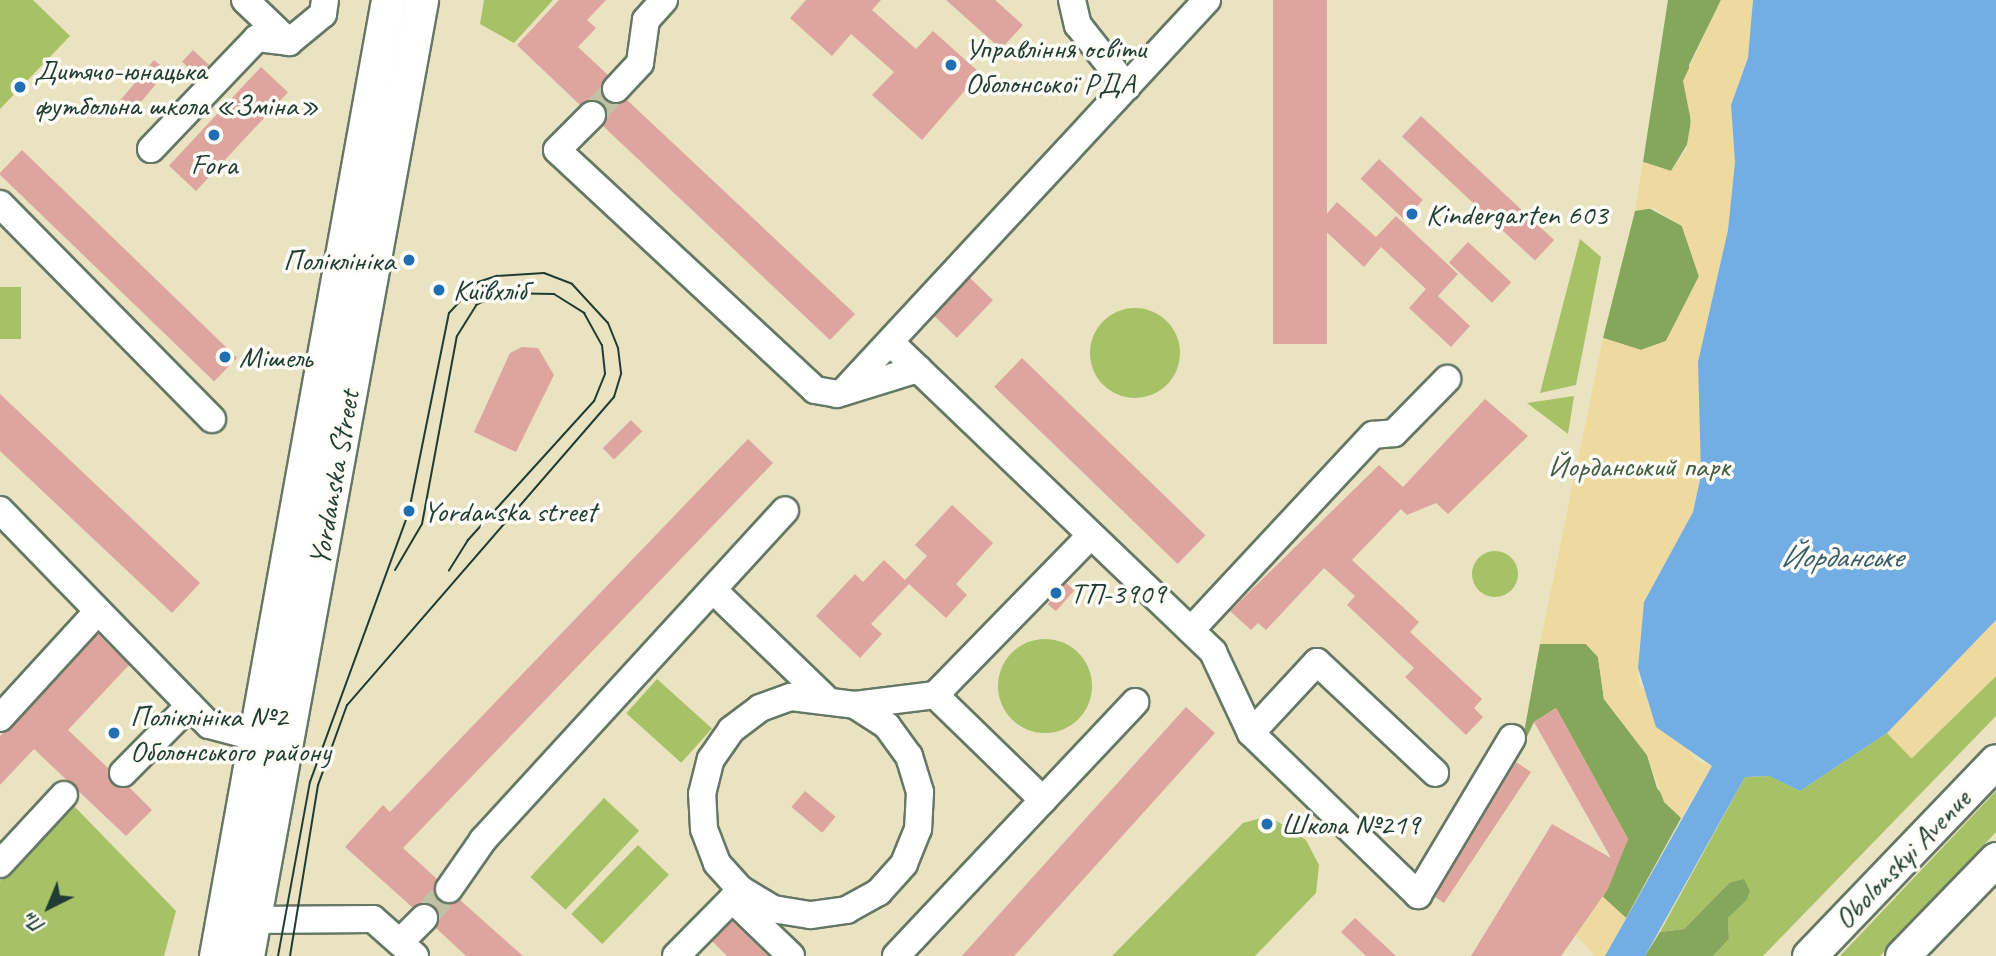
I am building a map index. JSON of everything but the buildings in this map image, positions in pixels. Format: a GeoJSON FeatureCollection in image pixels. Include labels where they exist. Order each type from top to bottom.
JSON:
{"type":"FeatureCollection","features":[{"type":"Feature","properties":{"kind":"main road","name":"Yordanska Street"},"geometry":{"type":"LineString","coordinates":[[216,956],[388,0]]}},
{"type":"Feature","properties":{"kind":"main road","name":"Yordanska Street"},"geometry":{"type":"LineString","coordinates":[[247,956],[421,0]]}},
{"type":"Feature","properties":{"kind":"main road","name":"Obolonskyi Avenue"},"geometry":{"type":"LineString","coordinates":[[1809,956],[1996,761]]}},
{"type":"Feature","properties":{"kind":"main road"},"geometry":{"type":"LineString","coordinates":[[1902,956],[1996,859]]}},
{"type":"Feature","properties":{"kind":"lane"},"geometry":{"type":"LineString","coordinates":[[245,0],[289,42]]}},
{"type":"Feature","properties":{"kind":"lane"},"geometry":{"type":"LineString","coordinates":[[151,149],[257,38],[289,42],[323,14],[326,0]]}},
{"type":"Feature","properties":{"kind":"lane"},"geometry":{"type":"LineString","coordinates":[[616,89],[640,63],[646,19],[664,0]]}},
{"type":"Feature","properties":{"kind":"lane"},"geometry":{"type":"LineString","coordinates":[[1072,0],[1078,25],[1127,86]]}},
{"type":"Feature","properties":{"kind":"lane"},"geometry":{"type":"LineString","coordinates":[[843,392],[1207,0]]}},
{"type":"Feature","properties":{"kind":"lane"},"geometry":{"type":"LineString","coordinates":[[592,115],[557,150],[815,390],[843,392],[918,369]]}},
{"type":"Feature","properties":{"kind":"lane"},"geometry":{"type":"LineString","coordinates":[[0,204],[212,419]]}},
{"type":"Feature","properties":{"kind":"lane"},"geometry":{"type":"LineString","coordinates":[[890,342],[1213,652],[1234,697],[1256,727],[1418,895],[1512,738]]}},
{"type":"Feature","properties":{"kind":"lane"},"geometry":{"type":"LineString","coordinates":[[1191,630],[1373,435],[1394,433],[1447,379]]}},
{"type":"Feature","properties":{"kind":"lane"},"geometry":{"type":"LineString","coordinates":[[0,510],[209,725],[255,737]]}},
{"type":"Feature","properties":{"kind":"lane"},"geometry":{"type":"LineString","coordinates":[[449,889],[483,840],[785,511]]}},
{"type":"Feature","properties":{"kind":"lane"},"geometry":{"type":"LineString","coordinates":[[855,705],[935,695],[1091,535]]}},
{"type":"Feature","properties":{"kind":"lane"},"geometry":{"type":"LineString","coordinates":[[713,590],[824,696]]}},
{"type":"Feature","properties":{"kind":"lane"},"geometry":{"type":"LineString","coordinates":[[0,718],[98,611]]}},
{"type":"Feature","properties":{"kind":"lane"},"geometry":{"type":"LineString","coordinates":[[1256,727],[1317,662],[1435,773]]}},
{"type":"Feature","properties":{"kind":"lane"},"geometry":{"type":"LineString","coordinates":[[935,695],[1043,800]]}},
{"type":"Feature","properties":{"kind":"lane"},"geometry":{"type":"LineString","coordinates":[[736,894],[773,909],[810,915],[847,910],[879,892],[904,864],[918,829],[916,780],[909,756],[887,726],[855,705],[824,696],[760,708],[731,730],[711,759],[702,794],[704,830],[717,863],[736,894],[791,956]]}},
{"type":"Feature","properties":{"kind":"lane"},"geometry":{"type":"LineString","coordinates":[[896,956],[1135,702]]}},
{"type":"Feature","properties":{"kind":"lane"},"geometry":{"type":"LineString","coordinates":[[123,773],[190,705]]}},
{"type":"Feature","properties":{"kind":"lane"},"geometry":{"type":"LineString","coordinates":[[0,864],[64,795]]}},
{"type":"Feature","properties":{"kind":"lane"},"geometry":{"type":"LineString","coordinates":[[676,956],[736,894]]}},
{"type":"Feature","properties":{"kind":"lane"},"geometry":{"type":"LineString","coordinates":[[254,920],[373,919],[408,949],[424,918]]}},
{"type":"Feature","properties":{"kind":"green space","name":"Дитячо-юнацька футбольна школа «Зміна»"},"geometry":{"type":"Polygon","coordinates":[[[0,0],[33,0],[70,36],[0,109],[0,0]]]}},
{"type":"Feature","properties":{"kind":"green space"},"geometry":{"type":"Polygon","coordinates":[[[484,0],[553,0],[514,43],[480,24],[484,0]]]}},
{"type":"Feature","properties":{"kind":"green space"},"geometry":{"type":"Polygon","coordinates":[[[1668,0],[1721,0],[1689,65],[1691,138],[1671,171],[1643,162],[1668,0]]]}},
{"type":"Feature","properties":{"kind":"green space"},"geometry":{"type":"Polygon","coordinates":[[[1643,205],[1682,226],[1699,276],[1666,341],[1641,350],[1603,338],[1635,211],[1643,205]]]}},
{"type":"Feature","properties":{"kind":"green space"},"geometry":{"type":"Polygon","coordinates":[[[1580,239],[1601,257],[1576,385],[1540,393],[1580,239]]]}},
{"type":"Feature","properties":{"kind":"green space"},"geometry":{"type":"Polygon","coordinates":[[[0,287],[21,287],[21,339],[0,339],[0,287]]]}},
{"type":"Feature","properties":{"kind":"green space"},"geometry":{"type":"Polygon","coordinates":[[[1135,308],[1152,312],[1167,321],[1176,336],[1180,353],[1176,370],[1167,385],[1152,394],[1135,398],[1118,394],[1103,385],[1094,370],[1090,353],[1094,336],[1103,321],[1118,312],[1135,308]]]}},
{"type":"Feature","properties":{"kind":"green space"},"geometry":{"type":"Polygon","coordinates":[[[1574,396],[1568,434],[1527,403],[1574,396]]]}},
{"type":"Feature","properties":{"kind":"green space"},"geometry":{"type":"Polygon","coordinates":[[[1495,551],[1511,558],[1518,574],[1511,590],[1495,597],[1479,590],[1472,574],[1479,558],[1495,551]]]}},
{"type":"Feature","properties":{"kind":"green space"},"geometry":{"type":"Polygon","coordinates":[[[1045,639],[1063,642],[1078,653],[1089,668],[1092,686],[1089,704],[1078,719],[1063,730],[1045,733],[1027,730],[1012,719],[1001,704],[998,686],[1001,668],[1012,653],[1027,642],[1045,639]]]}},
{"type":"Feature","properties":{"kind":"green space"},"geometry":{"type":"Polygon","coordinates":[[[1540,644],[1586,644],[1598,657],[1604,699],[1647,755],[1657,788],[1681,818],[1626,918],[1603,897],[1628,839],[1556,708],[1534,722],[1521,749],[1540,644]]]}},
{"type":"Feature","properties":{"kind":"green space"},"geometry":{"type":"Polygon","coordinates":[[[1996,676],[1996,716],[1763,956],[1713,956],[1729,939],[1728,918],[1746,901],[1729,883],[1684,929],[1660,932],[1745,777],[1769,776],[1800,791],[1887,733],[1912,758],[1996,676]]]}},
{"type":"Feature","properties":{"kind":"green space"},"geometry":{"type":"Polygon","coordinates":[[[657,679],[712,729],[681,763],[626,713],[657,679]]]}},
{"type":"Feature","properties":{"kind":"green space"},"geometry":{"type":"Polygon","coordinates":[[[1996,791],[1996,832],[1880,956],[1840,956],[1996,791]]]}},
{"type":"Feature","properties":{"kind":"green space"},"geometry":{"type":"Polygon","coordinates":[[[604,798],[639,831],[565,910],[530,877],[604,798]]]}},
{"type":"Feature","properties":{"kind":"green space"},"geometry":{"type":"Polygon","coordinates":[[[72,804],[176,911],[164,956],[0,956],[0,881],[72,804]]]}},
{"type":"Feature","properties":{"kind":"green space"},"geometry":{"type":"Polygon","coordinates":[[[1269,816],[1306,840],[1319,865],[1316,893],[1255,956],[1112,956],[1243,823],[1269,816]]]}},
{"type":"Feature","properties":{"kind":"green space"},"geometry":{"type":"Polygon","coordinates":[[[638,845],[669,875],[602,944],[571,914],[638,845]]]}},
{"type":"Feature","properties":{"kind":"green space"},"geometry":{"type":"Polygon","coordinates":[[[1744,879],[1750,891],[1746,901],[1728,918],[1729,939],[1713,956],[1645,956],[1660,932],[1684,929],[1729,883],[1744,879]]]}},
{"type":"Feature","properties":{"kind":"sand","name":"Йорданський парк"},"geometry":{"type":"Polygon","coordinates":[[[1721,0],[1753,0],[1748,58],[1731,105],[1735,162],[1728,230],[1698,362],[1701,475],[1693,512],[1644,602],[1638,669],[1639,684],[1696,760],[1712,766],[1681,818],[1664,802],[1647,755],[1604,699],[1598,657],[1586,644],[1540,644],[1603,338],[1641,350],[1666,341],[1699,277],[1682,226],[1654,208],[1635,211],[1643,162],[1671,171],[1686,150],[1691,121],[1683,81],[1721,0]]]}},
{"type":"Feature","properties":{"kind":"sand"},"geometry":{"type":"Polygon","coordinates":[[[1996,620],[1996,676],[1911,758],[1887,733],[1996,620]]]}},
{"type":"Feature","properties":{"kind":"sand"},"geometry":{"type":"Polygon","coordinates":[[[1603,897],[1626,918],[1605,956],[1595,956],[1576,935],[1603,897]]]}},
{"type":"Feature","properties":{"kind":"water","name":"Йорданське"},"geometry":{"type":"Polygon","coordinates":[[[1753,0],[1996,0],[1996,620],[1887,733],[1800,791],[1769,776],[1745,777],[1645,956],[1605,956],[1712,766],[1656,727],[1638,668],[1644,602],[1693,512],[1701,475],[1698,362],[1728,230],[1735,162],[1731,105],[1748,58],[1753,0]]]}},
{"type":"Feature","properties":{"kind":"tunnel"},"geometry":{"type":"LineString","coordinates":[[592,115],[616,89]]}},
{"type":"Feature","properties":{"kind":"tunnel"},"geometry":{"type":"LineString","coordinates":[[424,918],[449,889]]}},
{"type":"Feature","properties":{"kind":"tram line"},"geometry":{"type":"LineString","coordinates":[[278,956],[310,782],[409,511],[449,313],[478,282],[497,276],[544,273],[572,284],[608,323],[618,348],[621,374],[614,397],[347,705],[318,785],[290,956]]}},
{"type":"Feature","properties":{"kind":"tram line"},"geometry":{"type":"LineString","coordinates":[[395,570],[422,524],[457,336],[476,305],[499,293],[554,294],[584,313],[602,345],[605,374],[594,401],[468,540],[449,570]]}},
{"type":"Feature","properties":{"kind":"place","name":"Управління освіти Оболонської РДА"},"geometry":{"type":"Point","coordinates":[951,65]}},
{"type":"Feature","properties":{"kind":"place","name":"Дитячо-юнацька футбольна школа «Зміна»"},"geometry":{"type":"Point","coordinates":[20,87]}},
{"type":"Feature","properties":{"kind":"place","name":"Fora"},"geometry":{"type":"Point","coordinates":[214,135]}},
{"type":"Feature","properties":{"kind":"place","name":"Kindergarten 603"},"geometry":{"type":"Point","coordinates":[1412,214]}},
{"type":"Feature","properties":{"kind":"place","name":"Поліклініка"},"geometry":{"type":"Point","coordinates":[409,260]}},
{"type":"Feature","properties":{"kind":"place","name":"Київхліб"},"geometry":{"type":"Point","coordinates":[439,290]}},
{"type":"Feature","properties":{"kind":"place","name":"Мішель"},"geometry":{"type":"Point","coordinates":[225,357]}},
{"type":"Feature","properties":{"kind":"place","name":"Yordanska street"},"geometry":{"type":"Point","coordinates":[409,511]}},
{"type":"Feature","properties":{"kind":"place","name":"ТП-3909"},"geometry":{"type":"Point","coordinates":[1056,593]}},
{"type":"Feature","properties":{"kind":"place","name":"Поліклініка №2 Оболонського району"},"geometry":{"type":"Point","coordinates":[114,733]}},
{"type":"Feature","properties":{"kind":"place","name":"Школа №219"},"geometry":{"type":"Point","coordinates":[1267,824]}}]}
